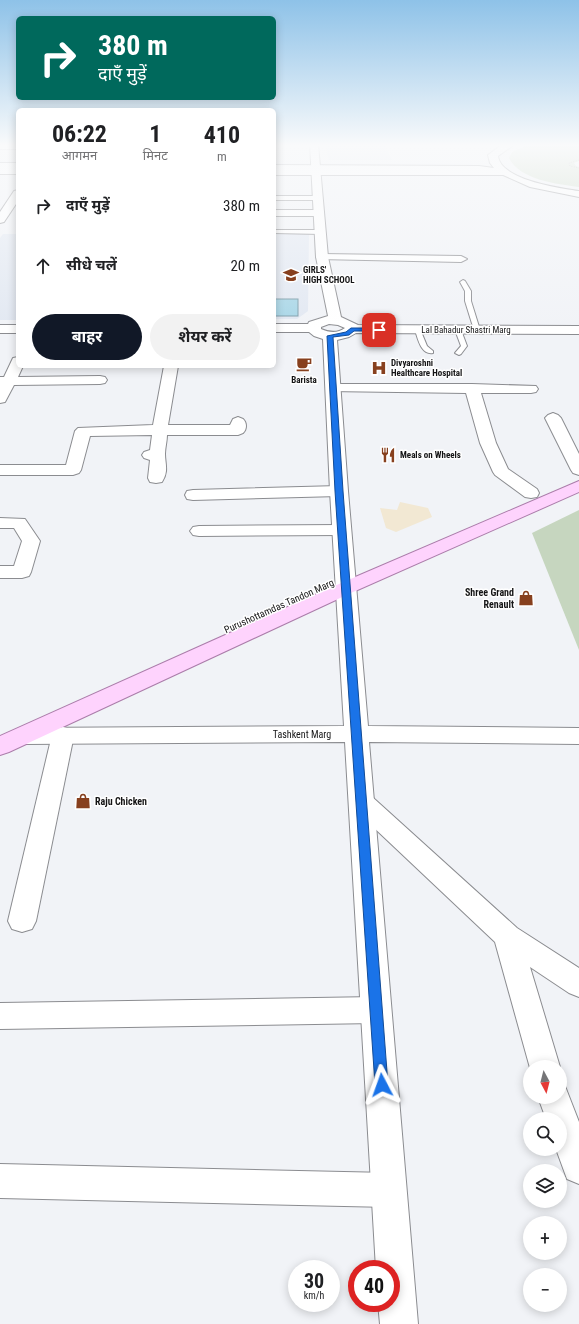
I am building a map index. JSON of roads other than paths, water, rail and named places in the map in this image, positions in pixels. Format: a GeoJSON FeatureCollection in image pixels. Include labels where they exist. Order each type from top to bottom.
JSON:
{"type":"FeatureCollection","features":[{"type":"Feature","properties":{"kind":"main road","name":"Purushottamdas Tandon Marg"},"geometry":{"type":"LineString","coordinates":[[0,730],[346,582],[579,471]]}},
{"type":"Feature","properties":{"kind":"main road"},"geometry":{"type":"LineString","coordinates":[[0,746],[25,736],[346,582],[579,486]]}},
{"type":"Feature","properties":{"kind":"street"},"geometry":{"type":"LineString","coordinates":[[0,220],[9,206]]}},
{"type":"Feature","properties":{"kind":"street"},"geometry":{"type":"LineString","coordinates":[[319,206],[322,257],[333,328],[333,388],[339,491],[399,1324]]}},
{"type":"Feature","properties":{"kind":"street"},"geometry":{"type":"LineString","coordinates":[[276,213],[319,213]]}},
{"type":"Feature","properties":{"kind":"street"},"geometry":{"type":"LineString","coordinates":[[322,257],[461,259]]}},
{"type":"Feature","properties":{"kind":"street","name":"Lal Bahadur Shastri Marg"},"geometry":{"type":"LineString","coordinates":[[276,328],[579,330]]}},
{"type":"Feature","properties":{"kind":"street"},"geometry":{"type":"LineString","coordinates":[[0,329],[16,329]]}},
{"type":"Feature","properties":{"kind":"street"},"geometry":{"type":"LineString","coordinates":[[0,399],[4,380],[16,364]]}},
{"type":"Feature","properties":{"kind":"street"},"geometry":{"type":"LineString","coordinates":[[156,478],[159,463],[154,455],[171,368]]}},
{"type":"Feature","properties":{"kind":"street"},"geometry":{"type":"LineString","coordinates":[[4,380],[100,380]]}},
{"type":"Feature","properties":{"kind":"street"},"geometry":{"type":"LineString","coordinates":[[333,388],[531,389]]}},
{"type":"Feature","properties":{"kind":"street"},"geometry":{"type":"LineString","coordinates":[[472,388],[488,443],[501,472],[531,493]]}},
{"type":"Feature","properties":{"kind":"street"},"geometry":{"type":"LineString","coordinates":[[553,418],[579,471]]}},
{"type":"Feature","properties":{"kind":"street"},"geometry":{"type":"LineString","coordinates":[[0,470],[73,470],[83,431],[238,430],[238,422]]}},
{"type":"Feature","properties":{"kind":"street"},"geometry":{"type":"LineString","coordinates":[[193,495],[339,491]]}},
{"type":"Feature","properties":{"kind":"street"},"geometry":{"type":"LineString","coordinates":[[0,523],[19,523],[31,541],[22,572],[0,572]]}},
{"type":"Feature","properties":{"kind":"street"},"geometry":{"type":"LineString","coordinates":[[199,531],[342,530]]}},
{"type":"Feature","properties":{"kind":"street","name":"Tashkent Marg"},"geometry":{"type":"LineString","coordinates":[[25,736],[357,734],[579,736]]}},
{"type":"Feature","properties":{"kind":"street"},"geometry":{"type":"LineString","coordinates":[[22,921],[63,735]]}},
{"type":"Feature","properties":{"kind":"street"},"geometry":{"type":"LineString","coordinates":[[361,801],[507,936],[579,984]]}},
{"type":"Feature","properties":{"kind":"street"},"geometry":{"type":"LineString","coordinates":[[507,936],[543,1060]]}},
{"type":"Feature","properties":{"kind":"street"},"geometry":{"type":"LineString","coordinates":[[0,1016],[376,1010]]}},
{"type":"Feature","properties":{"kind":"street"},"geometry":{"type":"LineString","coordinates":[[556,1104],[579,1167]]}},
{"type":"Feature","properties":{"kind":"street"},"geometry":{"type":"LineString","coordinates":[[0,1181],[389,1190]]}},
{"type":"Feature","properties":{"kind":"lane"},"geometry":{"type":"LineString","coordinates":[[276,232],[321,232]]}},
{"type":"Feature","properties":{"kind":"lane"},"geometry":{"type":"LineString","coordinates":[[462,282],[468,291],[468,301],[477,330]]}},
{"type":"Feature","properties":{"kind":"lane"},"geometry":{"type":"LineString","coordinates":[[418,330],[424,347],[431,352]]}},
{"type":"Feature","properties":{"kind":"lane"},"geometry":{"type":"LineString","coordinates":[[458,330],[464,346],[459,353]]}},
{"type":"Feature","properties":{"kind":"water"},"geometry":{"type":"Polygon","coordinates":[[[276,299],[298,299],[298,316],[276,316],[276,299]]]}},
{"type":"Feature","properties":{"kind":"place","name":"GIRLS' HIGH SCHOOL"},"geometry":{"type":"Point","coordinates":[291,275]}},
{"type":"Feature","properties":{"kind":"place","name":"Barista"},"geometry":{"type":"Point","coordinates":[304,364]}},
{"type":"Feature","properties":{"kind":"place","name":"Divyaroshni Healthcare Hospital"},"geometry":{"type":"Point","coordinates":[379,368]}},
{"type":"Feature","properties":{"kind":"place","name":"Meals on Wheels"},"geometry":{"type":"Point","coordinates":[388,455]}},
{"type":"Feature","properties":{"kind":"place","name":"Shree Grand Renault"},"geometry":{"type":"Point","coordinates":[526,598]}},
{"type":"Feature","properties":{"kind":"place","name":"Raju Chicken"},"geometry":{"type":"Point","coordinates":[83,801]}}]}
